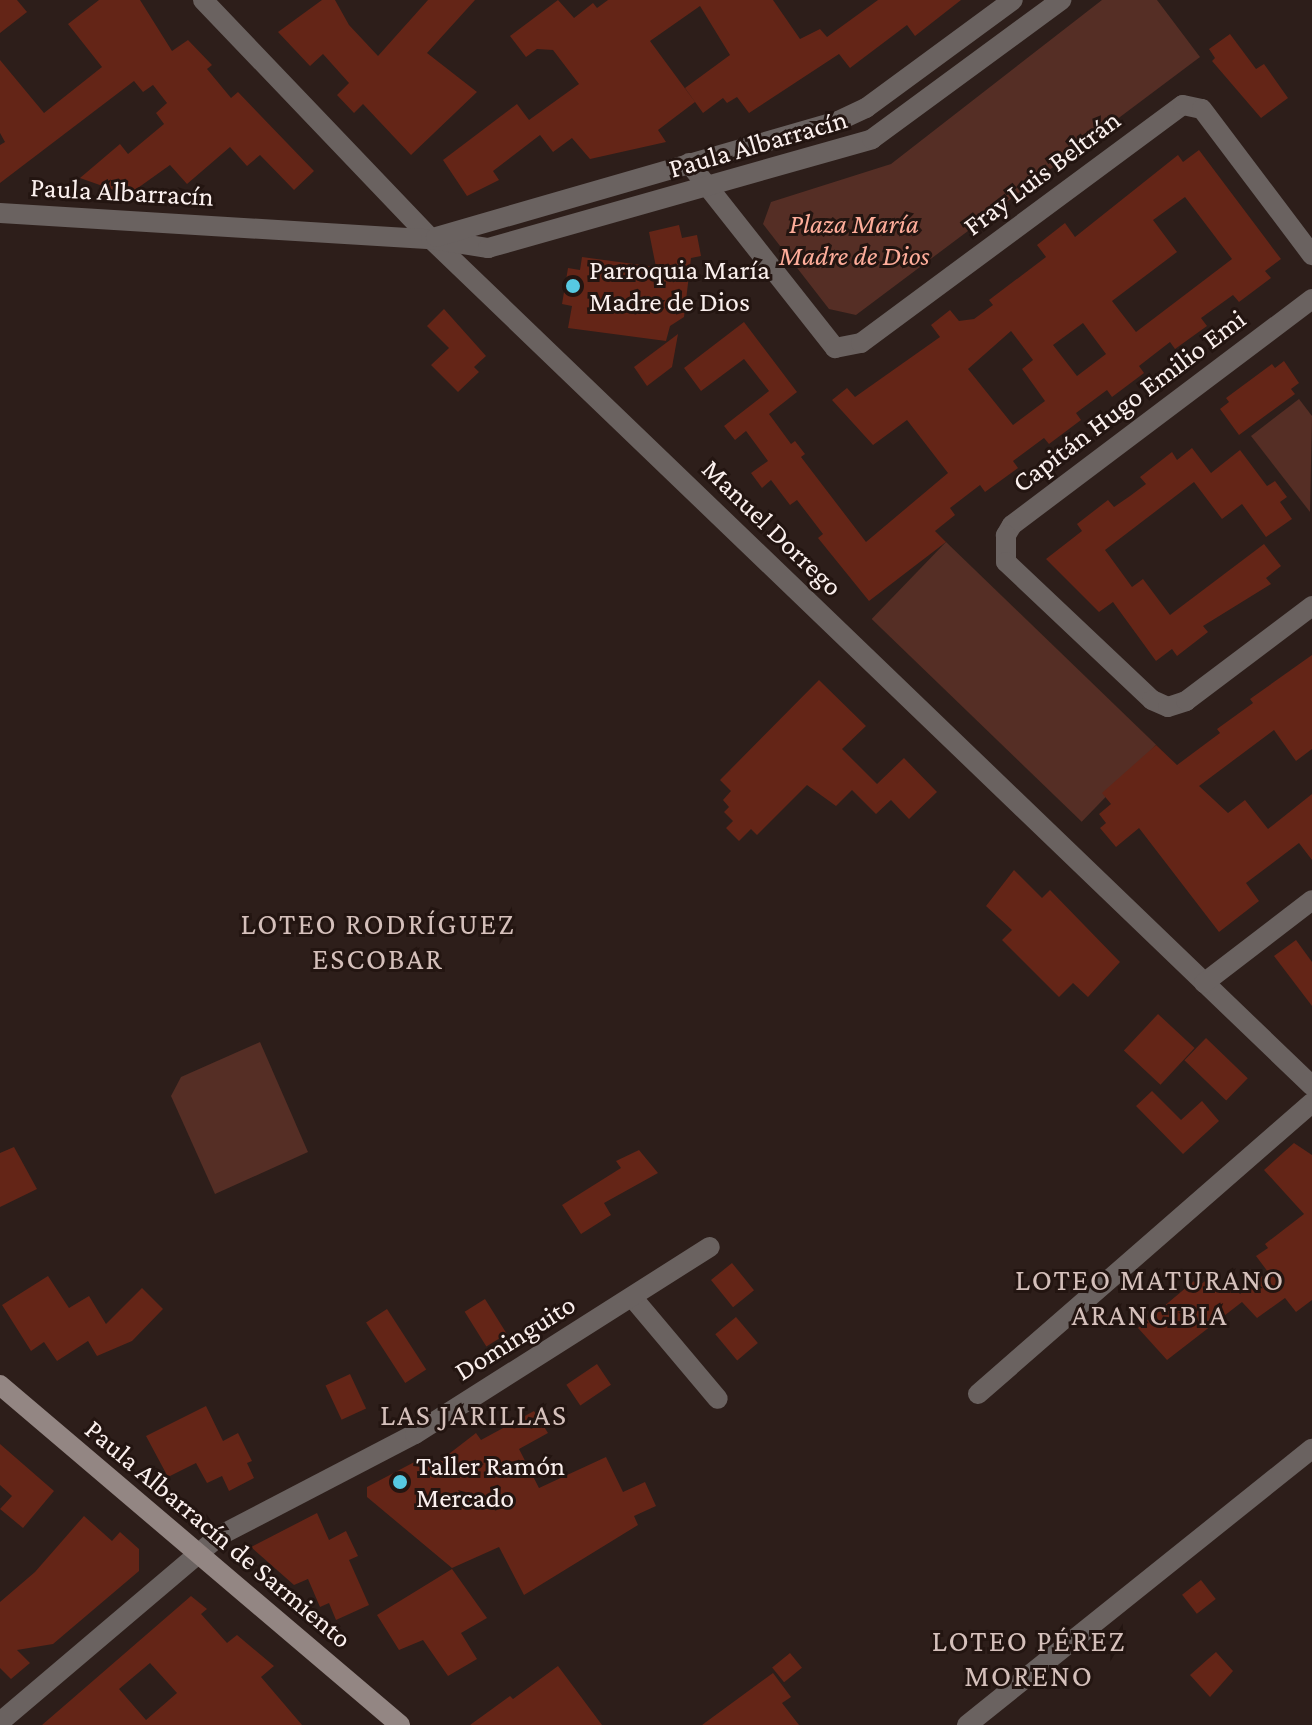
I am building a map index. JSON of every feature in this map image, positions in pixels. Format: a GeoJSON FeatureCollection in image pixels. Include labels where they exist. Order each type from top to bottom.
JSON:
{"type":"FeatureCollection","features":[{"type":"Feature","properties":{"kind":"main road","name":"Paula Albarracín de Sarmiento"},"geometry":{"type":"LineString","coordinates":[[0,1385],[400,1725]]}},
{"type":"Feature","properties":{"kind":"street","name":"Manuel Dorrego"},"geometry":{"type":"LineString","coordinates":[[203,0],[431,239],[1312,1086]]}},
{"type":"Feature","properties":{"kind":"street","name":"Paula Albarracín"},"geometry":{"type":"LineString","coordinates":[[431,239],[854,115],[1016,0]]}},
{"type":"Feature","properties":{"kind":"street"},"geometry":{"type":"LineString","coordinates":[[1016,0],[1034,20]]}},
{"type":"Feature","properties":{"kind":"street","name":"Paula Albarracín"},"geometry":{"type":"LineString","coordinates":[[0,213],[431,239],[488,248],[872,139],[1061,0]]}},
{"type":"Feature","properties":{"kind":"street","name":"Fray Luis Beltrán"},"geometry":{"type":"LineString","coordinates":[[689,163],[823,339],[847,349],[1175,108],[1202,109],[1312,255]]}},
{"type":"Feature","properties":{"kind":"street","name":"Capitán Hugo Emilio Emi"},"geometry":{"type":"LineString","coordinates":[[1312,299],[1012,525],[1006,562],[1152,700],[1168,707],[1186,701],[1312,606]]}},
{"type":"Feature","properties":{"kind":"street"},"geometry":{"type":"LineString","coordinates":[[1204,983],[1312,900]]}},
{"type":"Feature","properties":{"kind":"street"},"geometry":{"type":"LineString","coordinates":[[978,1394],[1312,1103]]}},
{"type":"Feature","properties":{"kind":"street","name":"Dominguito"},"geometry":{"type":"LineString","coordinates":[[0,1722],[219,1536],[415,1434],[710,1247]]}},
{"type":"Feature","properties":{"kind":"street"},"geometry":{"type":"LineString","coordinates":[[632,1297],[718,1399]]}},
{"type":"Feature","properties":{"kind":"street"},"geometry":{"type":"LineString","coordinates":[[967,1725],[1312,1449]]}},
{"type":"Feature","properties":{"kind":"green space","name":"Plaza María Madre de Dios"},"geometry":{"type":"Polygon","coordinates":[[[1102,0],[1157,0],[1200,57],[856,315],[829,309],[763,224],[771,202],[891,164],[1102,0]]]}},
{"type":"Feature","properties":{"kind":"green space"},"geometry":{"type":"Polygon","coordinates":[[[1299,399],[1312,416],[1310,512],[1251,436],[1299,399]]]}},
{"type":"Feature","properties":{"kind":"green space"},"geometry":{"type":"Polygon","coordinates":[[[946,542],[1156,745],[1082,822],[872,619],[946,542]]]}},
{"type":"Feature","properties":{"kind":"green space"},"geometry":{"type":"Polygon","coordinates":[[[260,1042],[308,1152],[215,1194],[171,1096],[181,1077],[260,1042]]]}},
{"type":"Feature","properties":{"kind":"building"},"geometry":{"type":"Polygon","coordinates":[[[0,0],[17,0],[27,12],[0,33],[0,0]]]}},
{"type":"Feature","properties":{"kind":"building"},"geometry":{"type":"Polygon","coordinates":[[[99,0],[140,0],[172,51],[188,40],[212,65],[207,69],[231,98],[238,92],[314,171],[294,190],[260,155],[247,166],[230,147],[187,184],[170,165],[128,195],[80,178],[120,144],[128,154],[164,124],[156,113],[167,103],[153,85],[143,92],[134,81],[0,183],[0,145],[5,142],[0,133],[0,60],[44,113],[102,67],[68,24],[99,0]]]}},
{"type":"Feature","properties":{"kind":"building"},"geometry":{"type":"Polygon","coordinates":[[[322,0],[335,0],[349,25],[378,56],[428,0],[475,0],[427,53],[477,92],[411,155],[363,104],[354,113],[337,95],[349,83],[323,54],[310,66],[278,32],[322,0]]]}},
{"type":"Feature","properties":{"kind":"building"},"geometry":{"type":"Polygon","coordinates":[[[558,0],[574,18],[593,3],[597,8],[608,0],[773,0],[800,39],[820,29],[827,37],[878,0],[961,0],[915,36],[907,25],[850,68],[839,54],[749,113],[737,97],[727,103],[723,98],[703,113],[685,88],[730,55],[700,6],[650,41],[695,102],[658,130],[666,142],[590,159],[572,138],[553,152],[540,135],[493,171],[499,180],[467,196],[443,160],[517,104],[529,120],[579,84],[553,50],[537,49],[526,57],[510,36],[558,0]]]}},
{"type":"Feature","properties":{"kind":"building"},"geometry":{"type":"Polygon","coordinates":[[[1230,34],[1256,69],[1264,64],[1288,98],[1261,118],[1212,61],[1215,58],[1209,49],[1230,34]]]}},
{"type":"Feature","properties":{"kind":"building"},"geometry":{"type":"Polygon","coordinates":[[[1199,150],[1281,259],[1265,271],[1271,278],[1239,302],[1233,295],[1201,318],[1207,326],[1175,349],[1170,342],[1139,366],[1144,373],[1112,397],[1107,390],[1076,413],[1081,420],[1049,444],[1044,438],[1013,461],[1018,468],[985,492],[980,485],[950,508],[955,515],[935,531],[946,542],[869,601],[818,538],[823,534],[797,500],[790,505],[771,480],[762,488],[751,473],[768,461],[746,431],[735,440],[724,426],[769,391],[744,359],[701,391],[684,368],[744,322],[797,392],[769,414],[791,444],[795,441],[805,454],[801,457],[866,542],[948,473],[907,420],[873,445],[832,400],[847,388],[855,397],[940,337],[931,325],[950,310],[959,321],[974,319],[993,305],[989,300],[1046,257],[1037,245],[1065,223],[1075,237],[1178,155],[1183,162],[1199,150]],[[1185,197],[1153,220],[1177,252],[1112,301],[1136,332],[1232,259],[1185,197]],[[1083,323],[1053,345],[1077,376],[1106,354],[1083,323]],[[1011,331],[968,369],[1013,425],[1045,401],[1022,369],[1033,360],[1011,331]]]}},
{"type":"Feature","properties":{"kind":"building"},"geometry":{"type":"Polygon","coordinates":[[[679,225],[682,238],[697,235],[701,256],[691,258],[684,317],[670,326],[666,341],[568,328],[572,306],[562,304],[568,268],[580,270],[582,257],[656,267],[649,232],[679,225]]]}},
{"type":"Feature","properties":{"kind":"building"},"geometry":{"type":"Polygon","coordinates":[[[444,309],[486,356],[474,367],[479,372],[458,392],[431,365],[449,348],[427,326],[444,309]]]}},
{"type":"Feature","properties":{"kind":"building"},"geometry":{"type":"Polygon","coordinates":[[[678,334],[672,367],[647,386],[634,367],[678,334]]]}},
{"type":"Feature","properties":{"kind":"building"},"geometry":{"type":"Polygon","coordinates":[[[1284,361],[1299,383],[1291,389],[1295,394],[1239,435],[1220,409],[1229,402],[1226,398],[1272,364],[1275,368],[1284,361]]]}},
{"type":"Feature","properties":{"kind":"building"},"geometry":{"type":"Polygon","coordinates":[[[1192,448],[1211,473],[1240,450],[1267,486],[1275,481],[1287,497],[1280,502],[1292,519],[1266,537],[1242,504],[1222,519],[1194,482],[1105,550],[1132,587],[1143,579],[1170,615],[1264,544],[1281,566],[1266,578],[1271,584],[1203,626],[1208,632],[1177,656],[1172,649],[1156,661],[1113,602],[1099,612],[1046,559],[1082,531],[1077,524],[1108,500],[1114,507],[1146,484],[1140,477],[1172,452],[1177,460],[1192,448]]]}},
{"type":"Feature","properties":{"kind":"building"},"geometry":{"type":"Polygon","coordinates":[[[1312,655],[1312,749],[1296,761],[1274,730],[1199,786],[1228,813],[1245,800],[1268,829],[1312,794],[1312,860],[1299,843],[1246,883],[1259,901],[1219,932],[1139,828],[1116,847],[1100,828],[1106,823],[1099,814],[1111,804],[1102,793],[1156,745],[1177,765],[1220,733],[1217,729],[1253,703],[1250,699],[1312,655]]]}},
{"type":"Feature","properties":{"kind":"building"},"geometry":{"type":"Polygon","coordinates":[[[819,680],[866,726],[842,749],[877,784],[904,758],[937,792],[909,819],[891,800],[876,814],[852,790],[836,806],[807,785],[757,835],[751,829],[739,841],[726,828],[733,821],[724,812],[729,807],[723,800],[731,791],[720,780],[819,680]]]}},
{"type":"Feature","properties":{"kind":"building"},"geometry":{"type":"Polygon","coordinates":[[[1014,870],[1042,898],[1050,890],[1120,962],[1088,997],[1073,983],[1059,997],[1002,940],[1012,930],[986,906],[1014,870]]]}},
{"type":"Feature","properties":{"kind":"building"},"geometry":{"type":"Polygon","coordinates":[[[1296,940],[1312,962],[1312,1006],[1274,956],[1296,940]]]}},
{"type":"Feature","properties":{"kind":"building"},"geometry":{"type":"Polygon","coordinates":[[[1158,1014],[1195,1048],[1160,1085],[1124,1051],[1158,1014]]]}},
{"type":"Feature","properties":{"kind":"building"},"geometry":{"type":"Polygon","coordinates":[[[1206,1038],[1248,1078],[1226,1101],[1184,1060],[1206,1038]]]}},
{"type":"Feature","properties":{"kind":"building"},"geometry":{"type":"Polygon","coordinates":[[[1152,1091],[1181,1120],[1202,1101],[1219,1121],[1183,1154],[1136,1106],[1152,1091]]]}},
{"type":"Feature","properties":{"kind":"building"},"geometry":{"type":"Polygon","coordinates":[[[1294,1143],[1312,1155],[1312,1300],[1296,1312],[1285,1298],[1257,1318],[1242,1302],[1167,1360],[1138,1328],[1194,1281],[1197,1287],[1208,1279],[1216,1290],[1229,1280],[1240,1294],[1268,1272],[1256,1256],[1268,1248],[1265,1244],[1304,1214],[1264,1170],[1294,1143]]]}},
{"type":"Feature","properties":{"kind":"building"},"geometry":{"type":"Polygon","coordinates":[[[14,1147],[37,1189],[0,1207],[0,1153],[14,1147]]]}},
{"type":"Feature","properties":{"kind":"building"},"geometry":{"type":"Polygon","coordinates":[[[639,1150],[658,1173],[604,1203],[611,1215],[581,1234],[562,1205],[621,1168],[616,1161],[639,1150]]]}},
{"type":"Feature","properties":{"kind":"building"},"geometry":{"type":"Polygon","coordinates":[[[732,1263],[754,1290],[733,1307],[711,1280],[732,1263]]]}},
{"type":"Feature","properties":{"kind":"building"},"geometry":{"type":"Polygon","coordinates":[[[48,1276],[69,1308],[89,1296],[106,1324],[142,1288],[163,1309],[132,1341],[97,1356],[88,1341],[57,1361],[44,1342],[31,1351],[2,1305],[48,1276]]]}},
{"type":"Feature","properties":{"kind":"building"},"geometry":{"type":"Polygon","coordinates":[[[485,1299],[507,1334],[486,1346],[465,1312],[485,1299]]]}},
{"type":"Feature","properties":{"kind":"building"},"geometry":{"type":"Polygon","coordinates":[[[387,1309],[426,1369],[405,1383],[366,1323],[387,1309]]]}},
{"type":"Feature","properties":{"kind":"building"},"geometry":{"type":"Polygon","coordinates":[[[736,1317],[758,1343],[737,1360],[715,1334],[736,1317]]]}},
{"type":"Feature","properties":{"kind":"building"},"geometry":{"type":"Polygon","coordinates":[[[597,1364],[611,1385],[580,1405],[566,1385],[597,1364]]]}},
{"type":"Feature","properties":{"kind":"building"},"geometry":{"type":"Polygon","coordinates":[[[350,1374],[366,1408],[342,1420],[326,1385],[350,1374]]]}},
{"type":"Feature","properties":{"kind":"building"},"geometry":{"type":"Polygon","coordinates":[[[206,1406],[223,1441],[238,1433],[252,1461],[247,1463],[254,1478],[229,1491],[222,1476],[207,1483],[196,1463],[168,1477],[146,1436],[206,1406]]]}},
{"type":"Feature","properties":{"kind":"building"},"geometry":{"type":"Polygon","coordinates":[[[534,1411],[548,1433],[519,1449],[539,1488],[606,1457],[623,1492],[645,1482],[656,1506],[634,1516],[638,1525],[524,1595],[499,1547],[452,1568],[367,1497],[367,1487],[422,1458],[432,1467],[476,1433],[481,1440],[534,1411]]]}},
{"type":"Feature","properties":{"kind":"building"},"geometry":{"type":"Polygon","coordinates":[[[0,1444],[54,1491],[23,1528],[0,1509],[12,1496],[0,1485],[0,1444]]]}},
{"type":"Feature","properties":{"kind":"building"},"geometry":{"type":"Polygon","coordinates":[[[317,1513],[329,1540],[346,1531],[358,1556],[349,1560],[369,1605],[336,1620],[329,1603],[320,1607],[308,1579],[294,1585],[251,1547],[317,1513]]]}},
{"type":"Feature","properties":{"kind":"building"},"geometry":{"type":"Polygon","coordinates":[[[84,1516],[112,1541],[120,1532],[139,1549],[139,1571],[53,1644],[17,1650],[30,1663],[11,1679],[0,1668],[0,1602],[35,1572],[84,1516]]]}},
{"type":"Feature","properties":{"kind":"building"},"geometry":{"type":"Polygon","coordinates":[[[452,1569],[487,1618],[461,1633],[477,1659],[448,1676],[423,1640],[399,1650],[377,1615],[452,1569]]]}},
{"type":"Feature","properties":{"kind":"building"},"geometry":{"type":"Polygon","coordinates":[[[1201,1580],[1216,1599],[1197,1614],[1182,1595],[1201,1580]]]}},
{"type":"Feature","properties":{"kind":"building"},"geometry":{"type":"Polygon","coordinates":[[[191,1596],[207,1609],[201,1614],[227,1643],[237,1635],[274,1666],[261,1677],[302,1725],[42,1725],[191,1596]],[[150,1663],[119,1689],[146,1720],[177,1693],[150,1663]]]}},
{"type":"Feature","properties":{"kind":"building"},"geometry":{"type":"Polygon","coordinates":[[[1216,1652],[1233,1671],[1210,1697],[1190,1675],[1216,1652]]]}},
{"type":"Feature","properties":{"kind":"building"},"geometry":{"type":"Polygon","coordinates":[[[790,1653],[802,1668],[784,1682],[772,1667],[790,1653]]]}},
{"type":"Feature","properties":{"kind":"building"},"geometry":{"type":"Polygon","coordinates":[[[558,1666],[602,1725],[470,1725],[510,1696],[513,1699],[558,1666]]]}},
{"type":"Feature","properties":{"kind":"building"},"geometry":{"type":"Polygon","coordinates":[[[773,1673],[791,1697],[782,1703],[799,1725],[702,1725],[773,1673]]]}},
{"type":"Feature","properties":{"kind":"place","name":"Parroquia María Madre de Dios"},"geometry":{"type":"Point","coordinates":[573,286]}},
{"type":"Feature","properties":{"kind":"place","name":"Taller Ramón Mercado"},"geometry":{"type":"Point","coordinates":[400,1482]}},
{"type":"Feature","properties":{"kind":"district","name":"LOTEO RODRÍGUEZ ESCOBAR"},"geometry":{"type":"Point","coordinates":[378,941]}},
{"type":"Feature","properties":{"kind":"district","name":"LOTEO MATURANO ARANCIBIA"},"geometry":{"type":"Point","coordinates":[1150,1297]}},
{"type":"Feature","properties":{"kind":"district","name":"LAS JARILLAS"},"geometry":{"type":"Point","coordinates":[474,1415]}},
{"type":"Feature","properties":{"kind":"district","name":"LOTEO PÉREZ MORENO"},"geometry":{"type":"Point","coordinates":[1029,1658]}}]}
